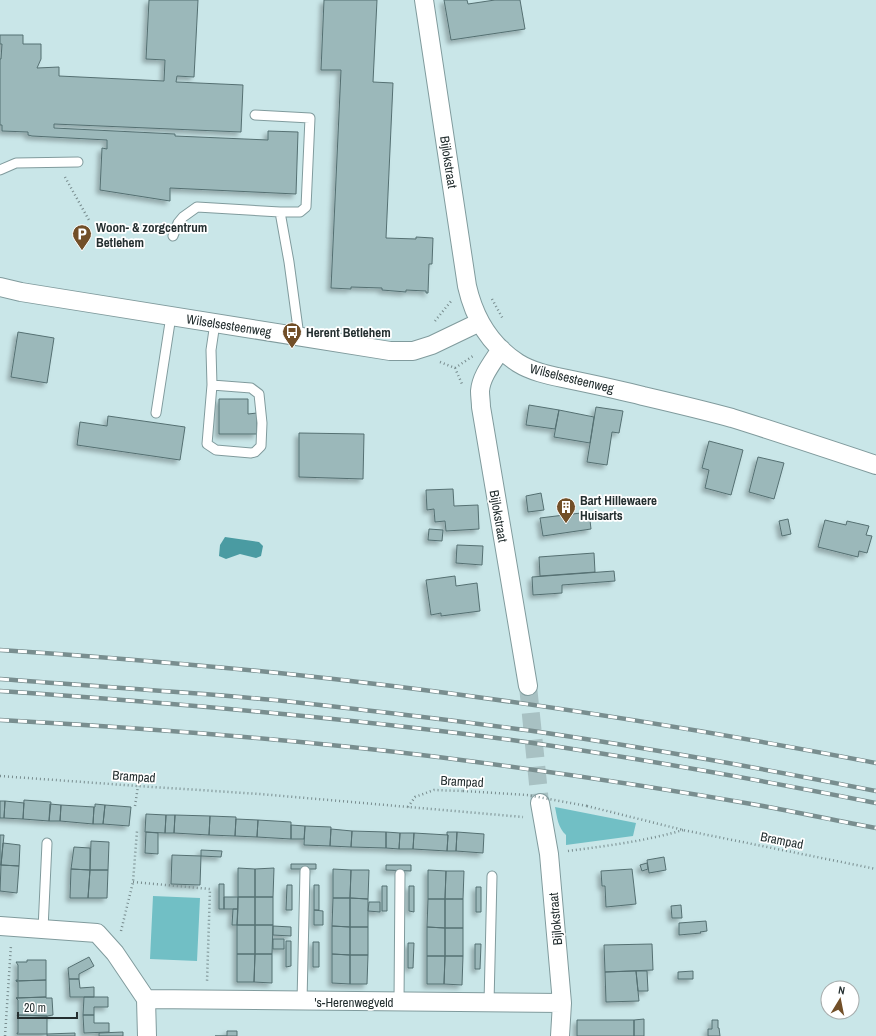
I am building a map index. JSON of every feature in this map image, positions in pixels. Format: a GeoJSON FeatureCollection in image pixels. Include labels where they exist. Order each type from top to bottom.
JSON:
{"type":"FeatureCollection","features":[{"type":"Feature","properties":{"kind":"street","name":"Bijlokstraat"},"geometry":{"type":"LineString","coordinates":[[424,0],[468,286],[470,296],[480,322]]}},
{"type":"Feature","properties":{"kind":"street","name":"Wilselsesteenweg"},"geometry":{"type":"LineString","coordinates":[[0,287],[21,292],[390,351],[413,351],[432,345],[480,322],[489,336],[501,349],[516,362],[526,367],[546,374],[621,390],[730,418],[876,465]]}},
{"type":"Feature","properties":{"kind":"street","name":"Bijlokstraat"},"geometry":{"type":"LineString","coordinates":[[501,349],[483,378],[480,390],[481,407],[528,686]]}},
{"type":"Feature","properties":{"kind":"street","name":"Bijlokstraat"},"geometry":{"type":"LineString","coordinates":[[540,803],[549,854],[562,1004],[560,1036]]}},
{"type":"Feature","properties":{"kind":"street"},"geometry":{"type":"LineString","coordinates":[[6,926],[97,933],[115,952],[146,999],[147,1036]]}},
{"type":"Feature","properties":{"kind":"street","name":"'s-Herenwegveld"},"geometry":{"type":"LineString","coordinates":[[146,999],[207,1001],[562,1004]]}},
{"type":"Feature","properties":{"kind":"lane"},"geometry":{"type":"LineString","coordinates":[[173,236],[178,223],[183,217],[197,207],[300,212],[306,207],[310,118],[255,115]]}},
{"type":"Feature","properties":{"kind":"lane"},"geometry":{"type":"LineString","coordinates":[[0,170],[16,163],[78,162]]}},
{"type":"Feature","properties":{"kind":"lane"},"geometry":{"type":"LineString","coordinates":[[280,212],[289,262],[299,336]]}},
{"type":"Feature","properties":{"kind":"lane"},"geometry":{"type":"LineString","coordinates":[[156,413],[171,316]]}},
{"type":"Feature","properties":{"kind":"lane"},"geometry":{"type":"LineString","coordinates":[[212,385],[251,388],[259,394],[262,423],[261,446],[255,452],[251,453],[216,450],[207,444],[212,385],[211,350],[215,323]]}},
{"type":"Feature","properties":{"kind":"lane"},"geometry":{"type":"LineString","coordinates":[[43,929],[48,843]]}},
{"type":"Feature","properties":{"kind":"lane"},"geometry":{"type":"LineString","coordinates":[[302,1001],[305,871]]}},
{"type":"Feature","properties":{"kind":"lane"},"geometry":{"type":"LineString","coordinates":[[399,1002],[400,874]]}},
{"type":"Feature","properties":{"kind":"lane"},"geometry":{"type":"LineString","coordinates":[[489,1003],[492,876]]}},
{"type":"Feature","properties":{"kind":"path"},"geometry":{"type":"LineString","coordinates":[[57,162],[90,222]]}},
{"type":"Feature","properties":{"kind":"path"},"geometry":{"type":"LineString","coordinates":[[489,293],[504,322]]}},
{"type":"Feature","properties":{"kind":"path"},"geometry":{"type":"LineString","coordinates":[[455,368],[476,354]]}},
{"type":"Feature","properties":{"kind":"path","name":"Brampad"},"geometry":{"type":"LineString","coordinates":[[0,776],[260,794],[408,807],[415,797],[434,790],[527,795],[586,806],[683,830],[876,869]]}},
{"type":"Feature","properties":{"kind":"path"},"geometry":{"type":"LineString","coordinates":[[135,806],[138,786]]}},
{"type":"Feature","properties":{"kind":"path"},"geometry":{"type":"LineString","coordinates":[[408,807],[529,818]]}},
{"type":"Feature","properties":{"kind":"path"},"geometry":{"type":"LineString","coordinates":[[549,854],[615,845],[672,834],[683,830]]}},
{"type":"Feature","properties":{"kind":"path"},"geometry":{"type":"LineString","coordinates":[[115,952],[133,882],[137,831]]}},
{"type":"Feature","properties":{"kind":"path"},"geometry":{"type":"LineString","coordinates":[[133,882],[210,889],[207,1001]]}},
{"type":"Feature","properties":{"kind":"path"},"geometry":{"type":"LineString","coordinates":[[5,1036],[6,926]]}},
{"type":"Feature","properties":{"kind":"shaded area"},"geometry":{"type":"Polygon","coordinates":[[[225,537],[259,542],[263,546],[261,556],[256,558],[240,554],[226,559],[219,556],[220,545],[225,537]]]}},
{"type":"Feature","properties":{"kind":"shaded area"},"geometry":{"type":"Polygon","coordinates":[[[555,807],[636,823],[633,836],[566,845],[566,835],[560,826],[555,807]]]}},
{"type":"Feature","properties":{"kind":"shaded area"},"geometry":{"type":"Polygon","coordinates":[[[153,896],[200,898],[197,961],[150,959],[153,896]]]}},
{"type":"Feature","properties":{"kind":"building"},"geometry":{"type":"Polygon","coordinates":[[[149,0],[198,0],[194,77],[177,76],[176,82],[243,85],[241,132],[54,124],[54,128],[175,134],[175,136],[268,140],[268,131],[298,132],[296,194],[170,188],[170,201],[100,190],[102,148],[107,149],[107,140],[32,136],[28,135],[28,132],[2,131],[2,125],[0,125],[0,59],[2,44],[0,44],[0,35],[23,35],[23,44],[41,44],[41,59],[37,68],[59,67],[59,76],[164,81],[165,60],[146,59],[149,0]]]}},
{"type":"Feature","properties":{"kind":"building"},"geometry":{"type":"Polygon","coordinates":[[[324,0],[377,0],[373,82],[393,83],[386,238],[433,238],[432,264],[429,264],[428,293],[426,293],[426,291],[406,290],[406,292],[382,290],[382,288],[331,288],[341,70],[321,70],[324,0]]]}},
{"type":"Feature","properties":{"kind":"building"},"geometry":{"type":"Polygon","coordinates":[[[444,0],[467,0],[468,4],[495,0],[520,0],[525,29],[451,40],[444,0]]]}},
{"type":"Feature","properties":{"kind":"building"},"geometry":{"type":"Polygon","coordinates":[[[18,332],[54,338],[47,383],[11,377],[18,332]]]}},
{"type":"Feature","properties":{"kind":"building"},"geometry":{"type":"Polygon","coordinates":[[[219,399],[248,399],[248,414],[257,413],[257,434],[219,434],[219,399]]]}},
{"type":"Feature","properties":{"kind":"building"},"geometry":{"type":"Polygon","coordinates":[[[529,405],[559,410],[555,429],[526,425],[529,405]]]}},
{"type":"Feature","properties":{"kind":"building"},"geometry":{"type":"Polygon","coordinates":[[[596,407],[623,411],[619,433],[612,432],[607,465],[587,462],[596,407]]]}},
{"type":"Feature","properties":{"kind":"building"},"geometry":{"type":"Polygon","coordinates":[[[559,410],[594,417],[590,443],[554,437],[559,410]]]}},
{"type":"Feature","properties":{"kind":"building"},"geometry":{"type":"Polygon","coordinates":[[[108,416],[185,427],[180,460],[77,445],[80,422],[107,426],[108,416]]]}},
{"type":"Feature","properties":{"kind":"building"},"geometry":{"type":"Polygon","coordinates":[[[299,433],[364,434],[363,479],[299,477],[299,433]]]}},
{"type":"Feature","properties":{"kind":"building"},"geometry":{"type":"Polygon","coordinates":[[[709,441],[743,450],[731,495],[705,488],[709,470],[702,468],[709,441]]]}},
{"type":"Feature","properties":{"kind":"building"},"geometry":{"type":"Polygon","coordinates":[[[758,457],[784,463],[774,499],[749,492],[758,457]]]}},
{"type":"Feature","properties":{"kind":"building"},"geometry":{"type":"Polygon","coordinates":[[[453,489],[454,506],[478,505],[479,529],[446,531],[445,521],[435,522],[434,509],[427,510],[426,490],[453,489]]]}},
{"type":"Feature","properties":{"kind":"building"},"geometry":{"type":"Polygon","coordinates":[[[541,493],[544,510],[528,512],[526,496],[541,493]]]}},
{"type":"Feature","properties":{"kind":"building","name":"Bart Hillewaere Huisarts"},"geometry":{"type":"Polygon","coordinates":[[[589,512],[591,529],[543,536],[540,518],[589,512]]]}},
{"type":"Feature","properties":{"kind":"building"},"geometry":{"type":"Polygon","coordinates":[[[788,519],[791,534],[782,536],[779,521],[788,519]]]}},
{"type":"Feature","properties":{"kind":"building"},"geometry":{"type":"Polygon","coordinates":[[[825,520],[846,525],[847,521],[869,526],[866,535],[872,536],[867,553],[859,551],[858,557],[818,547],[825,520]]]}},
{"type":"Feature","properties":{"kind":"building"},"geometry":{"type":"Polygon","coordinates":[[[429,529],[443,530],[442,541],[428,540],[429,529]]]}},
{"type":"Feature","properties":{"kind":"building"},"geometry":{"type":"Polygon","coordinates":[[[457,545],[483,546],[482,565],[456,563],[457,545]]]}},
{"type":"Feature","properties":{"kind":"building"},"geometry":{"type":"Polygon","coordinates":[[[594,553],[595,572],[540,576],[539,557],[594,553]]]}},
{"type":"Feature","properties":{"kind":"building"},"geometry":{"type":"Polygon","coordinates":[[[614,571],[615,581],[562,585],[562,593],[533,595],[532,577],[614,571]]]}},
{"type":"Feature","properties":{"kind":"building"},"geometry":{"type":"Polygon","coordinates":[[[455,576],[456,586],[477,583],[480,611],[441,616],[441,613],[431,615],[426,580],[455,576]]]}},
{"type":"Feature","properties":{"kind":"building"},"geometry":{"type":"Polygon","coordinates":[[[24,800],[51,802],[49,821],[23,819],[24,800]]]}},
{"type":"Feature","properties":{"kind":"building"},"geometry":{"type":"Polygon","coordinates":[[[0,801],[5,801],[4,818],[0,818],[0,801]]]}},
{"type":"Feature","properties":{"kind":"building"},"geometry":{"type":"Polygon","coordinates":[[[5,801],[24,803],[23,819],[4,818],[5,801]]]}},
{"type":"Feature","properties":{"kind":"building"},"geometry":{"type":"Polygon","coordinates":[[[50,804],[61,805],[60,821],[49,821],[50,804]]]}},
{"type":"Feature","properties":{"kind":"building"},"geometry":{"type":"Polygon","coordinates":[[[95,804],[105,805],[103,824],[93,824],[95,804]]]}},
{"type":"Feature","properties":{"kind":"building"},"geometry":{"type":"Polygon","coordinates":[[[61,805],[94,807],[93,824],[60,821],[61,805]]]}},
{"type":"Feature","properties":{"kind":"building"},"geometry":{"type":"Polygon","coordinates":[[[105,805],[131,807],[129,826],[103,824],[105,805]]]}},
{"type":"Feature","properties":{"kind":"building"},"geometry":{"type":"Polygon","coordinates":[[[146,814],[166,815],[165,833],[145,832],[146,814]]]}},
{"type":"Feature","properties":{"kind":"building"},"geometry":{"type":"Polygon","coordinates":[[[166,815],[175,815],[174,833],[165,833],[166,815]]]}},
{"type":"Feature","properties":{"kind":"building"},"geometry":{"type":"Polygon","coordinates":[[[175,815],[210,816],[209,835],[174,833],[175,815]]]}},
{"type":"Feature","properties":{"kind":"building"},"geometry":{"type":"Polygon","coordinates":[[[210,816],[236,817],[235,836],[209,835],[210,816]]]}},
{"type":"Feature","properties":{"kind":"building"},"geometry":{"type":"Polygon","coordinates":[[[236,819],[258,820],[257,837],[235,836],[236,819]]]}},
{"type":"Feature","properties":{"kind":"building"},"geometry":{"type":"Polygon","coordinates":[[[258,820],[291,822],[291,839],[257,837],[258,820]]]}},
{"type":"Feature","properties":{"kind":"building"},"geometry":{"type":"Polygon","coordinates":[[[291,825],[305,826],[304,839],[291,839],[291,825]]]}},
{"type":"Feature","properties":{"kind":"building"},"geometry":{"type":"Polygon","coordinates":[[[305,826],[331,827],[330,846],[304,845],[305,826]]]}},
{"type":"Feature","properties":{"kind":"building"},"geometry":{"type":"Polygon","coordinates":[[[331,829],[352,831],[351,847],[330,846],[331,829]]]}},
{"type":"Feature","properties":{"kind":"building"},"geometry":{"type":"Polygon","coordinates":[[[352,831],[386,832],[386,848],[351,847],[352,831]]]}},
{"type":"Feature","properties":{"kind":"building"},"geometry":{"type":"Polygon","coordinates":[[[146,832],[158,833],[158,854],[145,853],[146,832]]]}},
{"type":"Feature","properties":{"kind":"building"},"geometry":{"type":"Polygon","coordinates":[[[386,832],[400,833],[399,849],[386,848],[386,832]]]}},
{"type":"Feature","properties":{"kind":"building"},"geometry":{"type":"Polygon","coordinates":[[[447,832],[457,832],[456,851],[447,851],[447,832]]]}},
{"type":"Feature","properties":{"kind":"building"},"geometry":{"type":"Polygon","coordinates":[[[457,832],[484,834],[483,853],[456,851],[457,832]]]}},
{"type":"Feature","properties":{"kind":"building"},"geometry":{"type":"Polygon","coordinates":[[[400,833],[414,833],[413,849],[399,849],[400,833]]]}},
{"type":"Feature","properties":{"kind":"building"},"geometry":{"type":"Polygon","coordinates":[[[414,833],[448,835],[447,851],[413,849],[414,833]]]}},
{"type":"Feature","properties":{"kind":"building"},"geometry":{"type":"Polygon","coordinates":[[[0,835],[4,835],[1,865],[0,865],[0,835]]]}},
{"type":"Feature","properties":{"kind":"building"},"geometry":{"type":"Polygon","coordinates":[[[91,841],[109,842],[108,870],[90,870],[91,841]]]}},
{"type":"Feature","properties":{"kind":"building"},"geometry":{"type":"Polygon","coordinates":[[[3,843],[20,845],[19,866],[1,865],[3,843]]]}},
{"type":"Feature","properties":{"kind":"building"},"geometry":{"type":"Polygon","coordinates":[[[74,847],[90,848],[90,870],[71,869],[74,847]]]}},
{"type":"Feature","properties":{"kind":"building"},"geometry":{"type":"Polygon","coordinates":[[[201,850],[222,851],[221,857],[201,856],[201,850]]]}},
{"type":"Feature","properties":{"kind":"building"},"geometry":{"type":"Polygon","coordinates":[[[172,855],[201,856],[200,885],[171,884],[172,855]]]}},
{"type":"Feature","properties":{"kind":"building"},"geometry":{"type":"Polygon","coordinates":[[[664,857],[666,870],[649,873],[647,860],[664,857]]]}},
{"type":"Feature","properties":{"kind":"building"},"geometry":{"type":"Polygon","coordinates":[[[647,863],[648,869],[642,871],[640,865],[647,863]]]}},
{"type":"Feature","properties":{"kind":"building"},"geometry":{"type":"Polygon","coordinates":[[[291,864],[316,864],[316,869],[291,869],[291,864]]]}},
{"type":"Feature","properties":{"kind":"building"},"geometry":{"type":"Polygon","coordinates":[[[1,865],[19,866],[17,893],[0,891],[1,865]]]}},
{"type":"Feature","properties":{"kind":"building"},"geometry":{"type":"Polygon","coordinates":[[[386,865],[411,865],[411,871],[386,870],[386,865]]]}},
{"type":"Feature","properties":{"kind":"building"},"geometry":{"type":"Polygon","coordinates":[[[238,868],[255,869],[255,897],[238,897],[238,868]]]}},
{"type":"Feature","properties":{"kind":"building"},"geometry":{"type":"Polygon","coordinates":[[[274,868],[273,897],[255,897],[255,869],[274,868]]]}},
{"type":"Feature","properties":{"kind":"building"},"geometry":{"type":"Polygon","coordinates":[[[71,869],[90,870],[88,898],[70,898],[71,869]]]}},
{"type":"Feature","properties":{"kind":"building"},"geometry":{"type":"Polygon","coordinates":[[[333,869],[351,870],[350,898],[333,898],[333,869]]]}},
{"type":"Feature","properties":{"kind":"building"},"geometry":{"type":"Polygon","coordinates":[[[632,869],[636,904],[606,907],[605,886],[602,886],[601,871],[632,869]]]}},
{"type":"Feature","properties":{"kind":"building"},"geometry":{"type":"Polygon","coordinates":[[[90,870],[108,870],[107,898],[88,898],[90,870]]]}},
{"type":"Feature","properties":{"kind":"building"},"geometry":{"type":"Polygon","coordinates":[[[351,870],[369,870],[368,899],[350,898],[351,870]]]}},
{"type":"Feature","properties":{"kind":"building"},"geometry":{"type":"Polygon","coordinates":[[[428,870],[446,871],[445,899],[428,899],[428,870]]]}},
{"type":"Feature","properties":{"kind":"building"},"geometry":{"type":"Polygon","coordinates":[[[446,871],[464,871],[463,899],[445,899],[446,871]]]}},
{"type":"Feature","properties":{"kind":"building"},"geometry":{"type":"Polygon","coordinates":[[[219,884],[224,884],[224,909],[219,909],[219,884]]]}},
{"type":"Feature","properties":{"kind":"building"},"geometry":{"type":"Polygon","coordinates":[[[287,885],[292,885],[292,910],[286,910],[287,885]]]}},
{"type":"Feature","properties":{"kind":"building"},"geometry":{"type":"Polygon","coordinates":[[[314,885],[319,885],[319,910],[314,910],[314,885]]]}},
{"type":"Feature","properties":{"kind":"building"},"geometry":{"type":"Polygon","coordinates":[[[382,886],[387,886],[387,911],[382,911],[382,886]]]}},
{"type":"Feature","properties":{"kind":"building"},"geometry":{"type":"Polygon","coordinates":[[[409,886],[414,886],[414,912],[409,911],[409,886]]]}},
{"type":"Feature","properties":{"kind":"building"},"geometry":{"type":"Polygon","coordinates":[[[476,887],[481,887],[481,912],[476,912],[476,887]]]}},
{"type":"Feature","properties":{"kind":"building"},"geometry":{"type":"Polygon","coordinates":[[[224,897],[238,897],[238,909],[224,909],[224,897]]]}},
{"type":"Feature","properties":{"kind":"building"},"geometry":{"type":"Polygon","coordinates":[[[238,897],[255,897],[255,925],[237,925],[238,897]]]}},
{"type":"Feature","properties":{"kind":"building"},"geometry":{"type":"Polygon","coordinates":[[[255,897],[273,897],[273,925],[255,925],[255,897]]]}},
{"type":"Feature","properties":{"kind":"building"},"geometry":{"type":"Polygon","coordinates":[[[333,898],[350,898],[350,927],[332,926],[333,898]]]}},
{"type":"Feature","properties":{"kind":"building"},"geometry":{"type":"Polygon","coordinates":[[[350,898],[368,899],[368,927],[350,927],[350,898]]]}},
{"type":"Feature","properties":{"kind":"building"},"geometry":{"type":"Polygon","coordinates":[[[428,899],[445,899],[445,928],[427,927],[428,899]]]}},
{"type":"Feature","properties":{"kind":"building"},"geometry":{"type":"Polygon","coordinates":[[[445,899],[463,899],[463,928],[445,928],[445,899]]]}},
{"type":"Feature","properties":{"kind":"building"},"geometry":{"type":"Polygon","coordinates":[[[369,902],[380,902],[380,912],[368,911],[369,902]]]}},
{"type":"Feature","properties":{"kind":"building"},"geometry":{"type":"Polygon","coordinates":[[[681,905],[682,918],[672,918],[671,906],[681,905]]]}},
{"type":"Feature","properties":{"kind":"building"},"geometry":{"type":"Polygon","coordinates":[[[233,909],[238,909],[237,925],[232,925],[233,909]]]}},
{"type":"Feature","properties":{"kind":"building"},"geometry":{"type":"Polygon","coordinates":[[[314,910],[323,911],[323,925],[314,925],[314,910]]]}},
{"type":"Feature","properties":{"kind":"building"},"geometry":{"type":"Polygon","coordinates":[[[706,921],[707,931],[679,935],[679,923],[706,921]]]}},
{"type":"Feature","properties":{"kind":"building"},"geometry":{"type":"Polygon","coordinates":[[[237,925],[255,925],[255,954],[237,954],[237,925]]]}},
{"type":"Feature","properties":{"kind":"building"},"geometry":{"type":"Polygon","coordinates":[[[255,925],[273,925],[272,954],[255,954],[255,925]]]}},
{"type":"Feature","properties":{"kind":"building"},"geometry":{"type":"Polygon","coordinates":[[[273,926],[291,927],[291,936],[273,935],[273,926]]]}},
{"type":"Feature","properties":{"kind":"building"},"geometry":{"type":"Polygon","coordinates":[[[332,926],[350,927],[350,955],[332,954],[332,926]]]}},
{"type":"Feature","properties":{"kind":"building"},"geometry":{"type":"Polygon","coordinates":[[[350,927],[368,927],[368,955],[350,955],[350,927]]]}},
{"type":"Feature","properties":{"kind":"building"},"geometry":{"type":"Polygon","coordinates":[[[427,927],[445,928],[445,956],[427,956],[427,927]]]}},
{"type":"Feature","properties":{"kind":"building"},"geometry":{"type":"Polygon","coordinates":[[[445,928],[463,928],[463,956],[445,956],[445,928]]]}},
{"type":"Feature","properties":{"kind":"building"},"geometry":{"type":"Polygon","coordinates":[[[273,939],[284,939],[284,949],[273,949],[273,939]]]}},
{"type":"Feature","properties":{"kind":"building"},"geometry":{"type":"Polygon","coordinates":[[[286,941],[291,941],[291,966],[286,967],[286,941]]]}},
{"type":"Feature","properties":{"kind":"building"},"geometry":{"type":"Polygon","coordinates":[[[313,942],[319,942],[319,967],[313,967],[313,942]]]}},
{"type":"Feature","properties":{"kind":"building"},"geometry":{"type":"Polygon","coordinates":[[[408,943],[414,943],[413,968],[408,968],[408,943]]]}},
{"type":"Feature","properties":{"kind":"building"},"geometry":{"type":"Polygon","coordinates":[[[475,944],[481,944],[480,969],[475,969],[475,944]]]}},
{"type":"Feature","properties":{"kind":"building"},"geometry":{"type":"Polygon","coordinates":[[[652,944],[653,970],[605,972],[604,945],[652,944]]]}},
{"type":"Feature","properties":{"kind":"building"},"geometry":{"type":"Polygon","coordinates":[[[237,954],[255,954],[254,982],[237,982],[237,954]]]}},
{"type":"Feature","properties":{"kind":"building"},"geometry":{"type":"Polygon","coordinates":[[[255,954],[272,954],[272,983],[254,982],[255,954]]]}},
{"type":"Feature","properties":{"kind":"building"},"geometry":{"type":"Polygon","coordinates":[[[332,954],[350,955],[350,984],[332,983],[332,954]]]}},
{"type":"Feature","properties":{"kind":"building"},"geometry":{"type":"Polygon","coordinates":[[[350,955],[368,955],[367,984],[350,984],[350,955]]]}},
{"type":"Feature","properties":{"kind":"building"},"geometry":{"type":"Polygon","coordinates":[[[427,956],[445,956],[444,984],[427,984],[427,956]]]}},
{"type":"Feature","properties":{"kind":"building"},"geometry":{"type":"Polygon","coordinates":[[[445,956],[463,956],[462,985],[444,984],[445,956]]]}},
{"type":"Feature","properties":{"kind":"building"},"geometry":{"type":"Polygon","coordinates":[[[89,957],[94,966],[79,974],[79,979],[69,979],[68,968],[89,957]]]}},
{"type":"Feature","properties":{"kind":"building"},"geometry":{"type":"Polygon","coordinates":[[[27,960],[46,960],[46,980],[16,981],[18,980],[18,965],[16,962],[27,962],[27,960]]]}},
{"type":"Feature","properties":{"kind":"building"},"geometry":{"type":"Polygon","coordinates":[[[636,971],[639,1001],[606,1002],[605,972],[636,971]]]}},
{"type":"Feature","properties":{"kind":"building"},"geometry":{"type":"Polygon","coordinates":[[[636,971],[647,971],[648,991],[638,991],[636,971]]]}},
{"type":"Feature","properties":{"kind":"building"},"geometry":{"type":"Polygon","coordinates":[[[693,971],[693,979],[678,979],[678,972],[693,971]]]}},
{"type":"Feature","properties":{"kind":"building"},"geometry":{"type":"Polygon","coordinates":[[[69,979],[79,979],[80,988],[94,987],[94,997],[70,997],[69,979]]]}},
{"type":"Feature","properties":{"kind":"building"},"geometry":{"type":"Polygon","coordinates":[[[46,980],[46,997],[18,998],[18,982],[16,981],[46,980]]]}},
{"type":"Feature","properties":{"kind":"building"},"geometry":{"type":"Polygon","coordinates":[[[84,997],[108,997],[108,1007],[94,1007],[94,1015],[83,1015],[84,997]]]}},
{"type":"Feature","properties":{"kind":"building"},"geometry":{"type":"Polygon","coordinates":[[[16,998],[52,998],[53,1015],[17,1015],[18,1000],[16,998]]]}},
{"type":"Feature","properties":{"kind":"building"},"geometry":{"type":"Polygon","coordinates":[[[17,1015],[47,1016],[47,1034],[17,1034],[17,1015]]]}},
{"type":"Feature","properties":{"kind":"building"},"geometry":{"type":"Polygon","coordinates":[[[83,1015],[94,1015],[94,1023],[109,1023],[109,1032],[84,1033],[83,1015]]]}},
{"type":"Feature","properties":{"kind":"building"},"geometry":{"type":"Polygon","coordinates":[[[644,1019],[644,1036],[634,1036],[634,1020],[644,1019]]]}},
{"type":"Feature","properties":{"kind":"building"},"geometry":{"type":"Polygon","coordinates":[[[577,1020],[634,1020],[634,1036],[577,1036],[577,1020]]]}},
{"type":"Feature","properties":{"kind":"building"},"geometry":{"type":"Polygon","coordinates":[[[712,1020],[718,1020],[720,1036],[708,1036],[708,1029],[712,1029],[712,1020]]]}},
{"type":"Feature","properties":{"kind":"building"},"geometry":{"type":"Polygon","coordinates":[[[227,1031],[237,1031],[237,1036],[227,1036],[227,1031]]]}},
{"type":"Feature","properties":{"kind":"building"},"geometry":{"type":"Polygon","coordinates":[[[123,1032],[123,1036],[99,1036],[99,1033],[123,1032]]]}},
{"type":"Feature","properties":{"kind":"building"},"geometry":{"type":"Polygon","coordinates":[[[75,1033],[75,1036],[47,1036],[47,1034],[75,1033]]]}},
{"type":"Feature","properties":{"kind":"tunnel"},"geometry":{"type":"LineString","coordinates":[[528,686],[540,803]]}},
{"type":"Feature","properties":{"kind":"railway"},"geometry":{"type":"LineString","coordinates":[[0,650],[279,673],[354,681],[653,723],[876,763]]}},
{"type":"Feature","properties":{"kind":"railway"},"geometry":{"type":"LineString","coordinates":[[0,679],[275,700],[495,726],[658,751],[876,791]]}},
{"type":"Feature","properties":{"kind":"railway"},"geometry":{"type":"LineString","coordinates":[[0,691],[329,718],[460,733],[658,763],[876,803]]}},
{"type":"Feature","properties":{"kind":"railway"},"geometry":{"type":"LineString","coordinates":[[0,720],[219,735],[438,757],[682,792],[876,828]]}},
{"type":"Feature","properties":{"kind":"place","name":"Woon- & zorgcentrum Betlehem"},"geometry":{"type":"Point","coordinates":[82,251]}},
{"type":"Feature","properties":{"kind":"place","name":"Herent Betlehem"},"geometry":{"type":"Point","coordinates":[292,349]}},
{"type":"Feature","properties":{"kind":"place","name":"Bart Hillewaere Huisarts"},"geometry":{"type":"Point","coordinates":[566,524]}}]}
